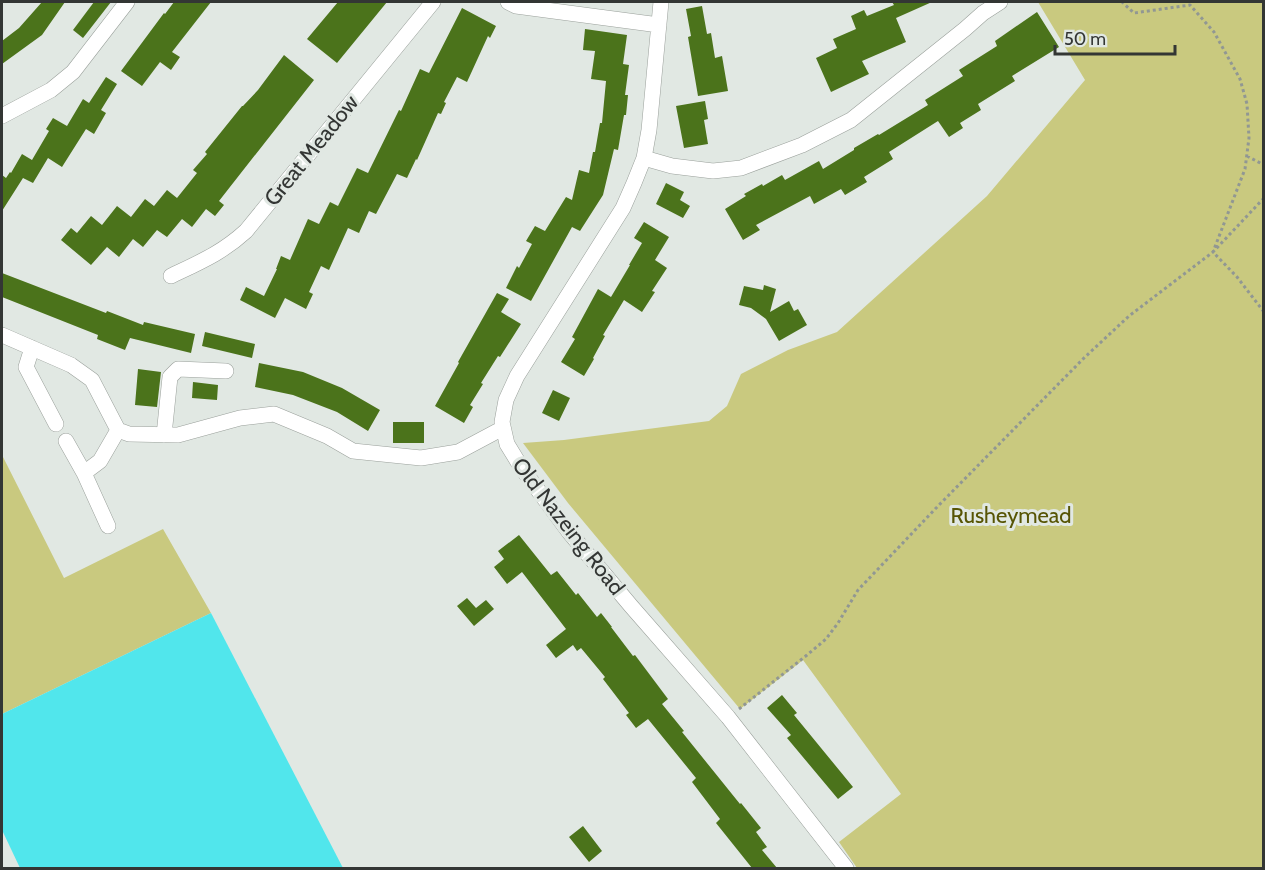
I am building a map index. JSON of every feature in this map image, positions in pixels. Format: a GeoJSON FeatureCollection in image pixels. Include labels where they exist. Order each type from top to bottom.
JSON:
{"type":"FeatureCollection","features":[{"type":"Feature","properties":{"kind":"street"},"geometry":{"type":"LineString","coordinates":[[2,116],[51,90],[73,72],[127,2]]}},
{"type":"Feature","properties":{"kind":"street","name":"Great Meadow"},"geometry":{"type":"LineString","coordinates":[[171,276],[230,246],[246,231],[433,2]]}},
{"type":"Feature","properties":{"kind":"street"},"geometry":{"type":"LineString","coordinates":[[508,2],[516,6],[659,25]]}},
{"type":"Feature","properties":{"kind":"street","name":"Old Nazeing Road"},"geometry":{"type":"LineString","coordinates":[[661,2],[644,158],[623,208],[517,376],[506,400],[503,428],[507,444],[521,466],[569,531],[728,717],[846,868]]}},
{"type":"Feature","properties":{"kind":"street"},"geometry":{"type":"LineString","coordinates":[[644,158],[672,166],[713,171],[741,168],[802,145],[850,120],[982,13],[1000,2]]}},
{"type":"Feature","properties":{"kind":"street"},"geometry":{"type":"LineString","coordinates":[[2,335],[72,365],[93,380],[118,430],[129,434],[178,435],[240,418],[274,414],[327,436],[354,451],[421,458],[458,452],[503,428]]}},
{"type":"Feature","properties":{"kind":"street"},"geometry":{"type":"LineString","coordinates":[[32,348],[26,368],[56,424]]}},
{"type":"Feature","properties":{"kind":"street"},"geometry":{"type":"LineString","coordinates":[[164,435],[170,377],[178,369],[226,371]]}},
{"type":"Feature","properties":{"kind":"street"},"geometry":{"type":"LineString","coordinates":[[84,473],[100,461],[118,430]]}},
{"type":"Feature","properties":{"kind":"street"},"geometry":{"type":"LineString","coordinates":[[66,441],[84,473],[108,526]]}},
{"type":"Feature","properties":{"kind":"path"},"geometry":{"type":"LineString","coordinates":[[1122,2],[1134,13],[1190,5],[1214,32],[1240,79],[1247,104],[1249,138],[1245,169],[1213,252]]}},
{"type":"Feature","properties":{"kind":"path"},"geometry":{"type":"LineString","coordinates":[[1246,156],[1263,165]]}},
{"type":"Feature","properties":{"kind":"path"},"geometry":{"type":"LineString","coordinates":[[728,717],[826,639],[858,590],[1085,357],[1129,316],[1213,252],[1263,198]]}},
{"type":"Feature","properties":{"kind":"path"},"geometry":{"type":"LineString","coordinates":[[1213,252],[1237,277],[1263,312]]}},
{"type":"Feature","properties":{"kind":"green space","name":"Rusheymead"},"geometry":{"type":"Polygon","coordinates":[[[1038,2],[1263,2],[1263,868],[857,868],[839,842],[901,794],[803,660],[740,709],[568,503],[523,443],[564,440],[709,421],[727,406],[741,374],[788,350],[837,332],[987,196],[1085,80],[1038,2]]]}},
{"type":"Feature","properties":{"kind":"green space"},"geometry":{"type":"Polygon","coordinates":[[[2,455],[64,578],[163,529],[211,613],[2,714],[2,455]]]}},
{"type":"Feature","properties":{"kind":"water"},"geometry":{"type":"Polygon","coordinates":[[[211,613],[343,868],[20,868],[2,830],[2,714],[211,613]]]}},
{"type":"Feature","properties":{"kind":"building"},"geometry":{"type":"Polygon","coordinates":[[[42,2],[65,2],[42,35],[2,64],[2,41],[19,28],[42,2]]]}},
{"type":"Feature","properties":{"kind":"building"},"geometry":{"type":"Polygon","coordinates":[[[94,2],[111,2],[83,38],[73,30],[94,2]]]}},
{"type":"Feature","properties":{"kind":"building"},"geometry":{"type":"Polygon","coordinates":[[[174,2],[211,2],[172,52],[180,57],[171,70],[160,62],[142,86],[121,71],[174,2]]]}},
{"type":"Feature","properties":{"kind":"building"},"geometry":{"type":"Polygon","coordinates":[[[338,2],[387,2],[337,63],[307,39],[338,2]]]}},
{"type":"Feature","properties":{"kind":"building"},"geometry":{"type":"Polygon","coordinates":[[[892,2],[932,2],[896,18],[906,42],[862,61],[869,74],[831,92],[816,58],[837,48],[833,39],[856,29],[851,16],[864,10],[867,16],[894,5],[892,2]]]}},
{"type":"Feature","properties":{"kind":"building"},"geometry":{"type":"Polygon","coordinates":[[[702,6],[707,34],[711,33],[715,58],[722,56],[728,91],[698,96],[688,37],[691,36],[686,9],[702,6]]]}},
{"type":"Feature","properties":{"kind":"building"},"geometry":{"type":"Polygon","coordinates":[[[462,8],[496,26],[490,38],[488,36],[467,82],[457,77],[444,102],[446,103],[441,114],[438,113],[407,178],[397,174],[376,214],[369,211],[359,233],[348,228],[329,270],[321,266],[309,292],[313,294],[306,309],[285,298],[275,318],[240,300],[246,287],[264,296],[281,256],[290,260],[308,219],[319,224],[330,202],[338,206],[357,168],[368,173],[420,69],[429,73],[462,8]]]}},
{"type":"Feature","properties":{"kind":"building"},"geometry":{"type":"Polygon","coordinates":[[[1037,12],[1059,47],[1012,76],[1015,81],[978,104],[981,110],[960,123],[963,128],[949,137],[938,121],[889,152],[893,159],[864,177],[867,182],[845,195],[841,189],[814,204],[810,196],[756,225],[760,230],[743,240],[725,209],[746,196],[744,194],[782,175],[785,180],[819,161],[823,169],[928,105],[925,100],[963,76],[959,70],[997,46],[995,41],[1037,12]]]}},
{"type":"Feature","properties":{"kind":"building"},"geometry":{"type":"Polygon","coordinates":[[[585,29],[627,35],[623,64],[629,65],[625,95],[628,95],[626,115],[624,115],[618,150],[614,149],[603,195],[580,231],[572,227],[531,301],[506,288],[532,244],[526,241],[535,226],[545,231],[566,197],[572,200],[579,170],[589,173],[600,123],[602,123],[606,81],[591,79],[595,51],[583,50],[585,29]]]}},
{"type":"Feature","properties":{"kind":"building"},"geometry":{"type":"Polygon","coordinates":[[[284,55],[314,80],[219,201],[224,205],[215,216],[206,209],[192,227],[182,219],[167,237],[157,230],[143,247],[133,239],[119,257],[107,247],[91,265],[61,240],[71,228],[77,233],[91,216],[102,225],[117,206],[131,217],[145,199],[154,206],[167,190],[177,198],[197,173],[193,170],[207,154],[205,152],[258,90],[284,55]]]}},
{"type":"Feature","properties":{"kind":"building"},"geometry":{"type":"Polygon","coordinates":[[[106,77],[117,84],[101,110],[106,113],[94,134],[86,129],[62,167],[48,158],[33,183],[23,178],[2,211],[2,175],[6,178],[11,173],[22,154],[32,160],[49,131],[46,129],[53,118],[67,126],[83,99],[89,103],[106,77]]]}},
{"type":"Feature","properties":{"kind":"building"},"geometry":{"type":"Polygon","coordinates":[[[705,101],[708,119],[704,120],[708,144],[684,148],[676,106],[705,101]]]}},
{"type":"Feature","properties":{"kind":"building"},"geometry":{"type":"Polygon","coordinates":[[[666,183],[684,192],[680,200],[690,206],[683,218],[656,204],[666,183]]]}},
{"type":"Feature","properties":{"kind":"building"},"geometry":{"type":"Polygon","coordinates":[[[644,222],[669,237],[655,260],[667,268],[642,312],[624,300],[603,335],[605,336],[584,376],[561,362],[575,339],[572,337],[598,289],[611,297],[630,265],[642,243],[634,238],[644,222]]]}},
{"type":"Feature","properties":{"kind":"building"},"geometry":{"type":"Polygon","coordinates":[[[2,273],[143,325],[144,322],[195,334],[191,353],[130,338],[125,350],[97,339],[98,335],[2,297],[2,273]]]}},
{"type":"Feature","properties":{"kind":"building"},"geometry":{"type":"Polygon","coordinates":[[[764,285],[776,289],[770,312],[789,301],[794,311],[798,309],[807,325],[779,341],[766,319],[751,308],[739,305],[744,286],[763,290],[764,285]]]}},
{"type":"Feature","properties":{"kind":"building"},"geometry":{"type":"Polygon","coordinates":[[[497,293],[509,299],[501,312],[521,324],[481,383],[483,384],[470,405],[473,407],[464,423],[435,406],[497,293]]]}},
{"type":"Feature","properties":{"kind":"building"},"geometry":{"type":"Polygon","coordinates":[[[205,332],[255,344],[252,358],[202,346],[205,332]]]}},
{"type":"Feature","properties":{"kind":"building"},"geometry":{"type":"Polygon","coordinates":[[[259,363],[303,372],[342,388],[380,410],[368,431],[337,412],[293,395],[255,387],[259,363]]]}},
{"type":"Feature","properties":{"kind":"building"},"geometry":{"type":"Polygon","coordinates":[[[138,369],[161,372],[157,407],[135,405],[138,369]]]}},
{"type":"Feature","properties":{"kind":"building"},"geometry":{"type":"Polygon","coordinates":[[[193,382],[218,385],[217,400],[192,398],[193,382]]]}},
{"type":"Feature","properties":{"kind":"building"},"geometry":{"type":"Polygon","coordinates":[[[553,390],[570,398],[559,421],[542,413],[553,390]]]}},
{"type":"Feature","properties":{"kind":"building"},"geometry":{"type":"Polygon","coordinates":[[[393,422],[424,422],[424,443],[393,443],[393,422]]]}},
{"type":"Feature","properties":{"kind":"building"},"geometry":{"type":"Polygon","coordinates":[[[519,535],[551,575],[557,571],[597,617],[601,613],[633,656],[635,655],[668,699],[662,704],[684,731],[682,732],[761,828],[756,832],[767,847],[762,850],[777,868],[752,868],[716,823],[720,819],[692,782],[696,778],[648,719],[636,728],[626,715],[629,713],[603,679],[605,677],[581,648],[577,651],[573,645],[556,658],[546,645],[566,629],[522,572],[507,584],[494,567],[504,559],[498,551],[519,535]]]}},
{"type":"Feature","properties":{"kind":"building"},"geometry":{"type":"Polygon","coordinates":[[[467,598],[476,608],[486,600],[494,609],[474,626],[457,606],[467,598]]]}},
{"type":"Feature","properties":{"kind":"building"},"geometry":{"type":"Polygon","coordinates":[[[782,695],[797,713],[794,715],[853,787],[838,799],[787,738],[791,735],[767,708],[782,695]]]}},
{"type":"Feature","properties":{"kind":"building"},"geometry":{"type":"Polygon","coordinates":[[[583,826],[602,851],[589,862],[569,837],[583,826]]]}}]}
